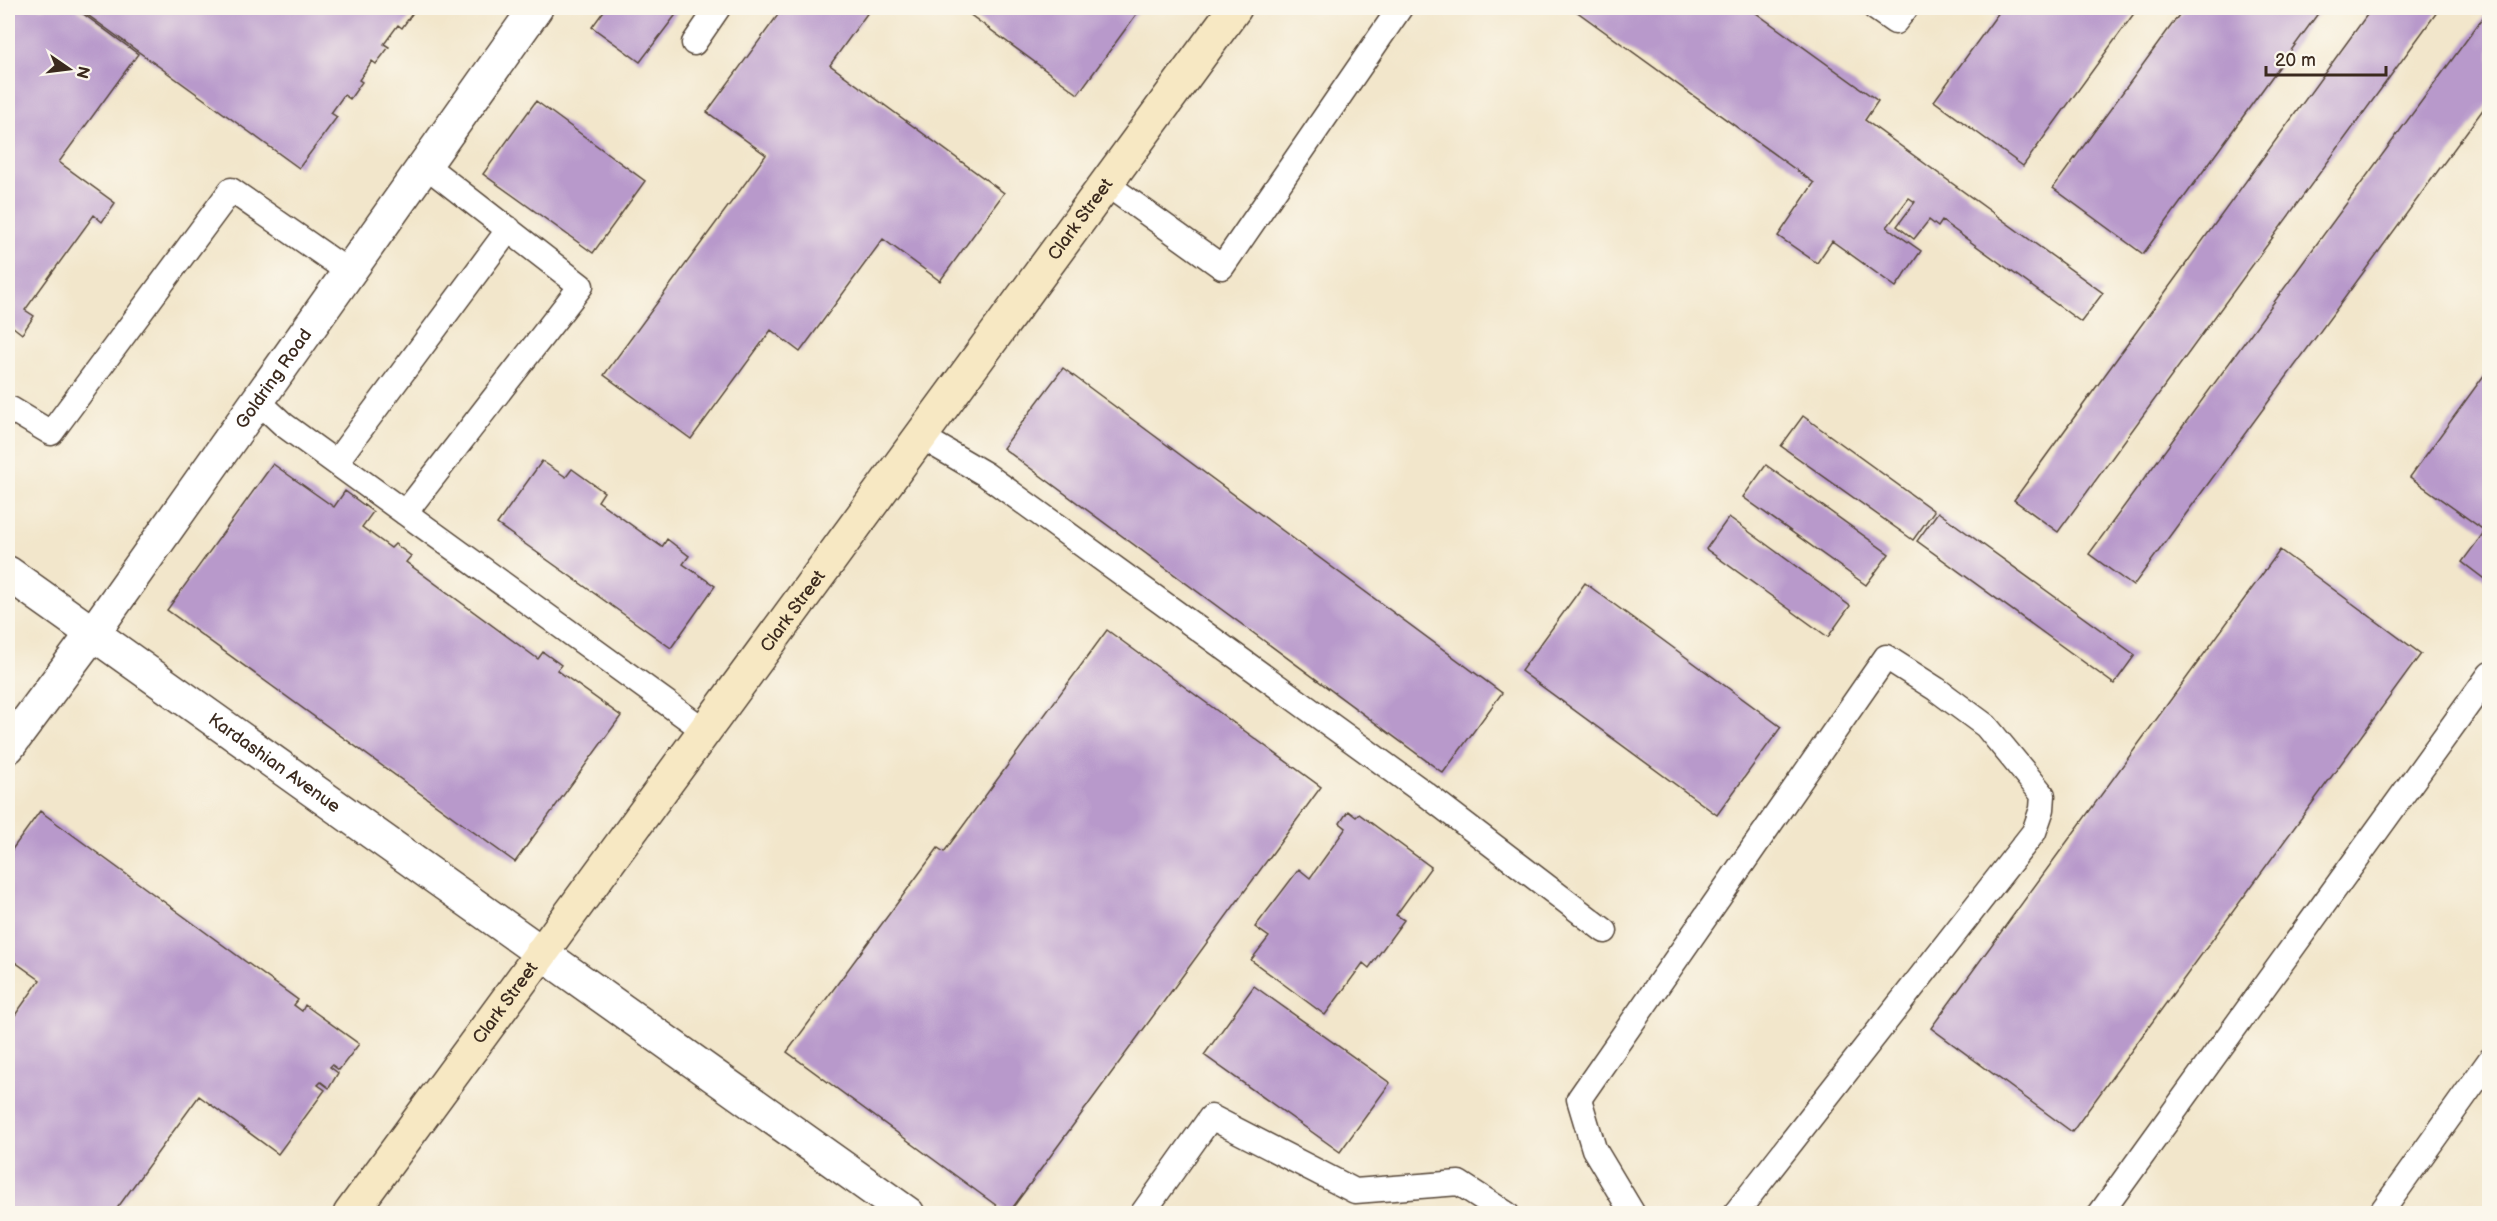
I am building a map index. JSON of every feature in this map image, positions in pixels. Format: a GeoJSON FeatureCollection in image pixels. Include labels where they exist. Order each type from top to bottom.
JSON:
{"type":"FeatureCollection","features":[{"type":"Feature","properties":{"kind":"street","name":"Goldring Road"},"geometry":{"type":"LineString","coordinates":[[8,747],[93,633],[536,8]]}},
{"type":"Feature","properties":{"kind":"street","name":"Clark Street"},"geometry":{"type":"LineString","coordinates":[[350,1214],[1235,8]]}},
{"type":"Feature","properties":{"kind":"street","name":"Kardashian Avenue"},"geometry":{"type":"LineString","coordinates":[[8,573],[542,950],[908,1214]]}},
{"type":"Feature","properties":{"kind":"lane"},"geometry":{"type":"LineString","coordinates":[[694,43],[718,8]]}},
{"type":"Feature","properties":{"kind":"lane"},"geometry":{"type":"LineString","coordinates":[[1105,183],[1221,267],[1400,8]]}},
{"type":"Feature","properties":{"kind":"lane"},"geometry":{"type":"LineString","coordinates":[[1875,8],[1895,22],[1906,8]]}},
{"type":"Feature","properties":{"kind":"lane"},"geometry":{"type":"LineString","coordinates":[[405,513],[580,286],[424,165]]}},
{"type":"Feature","properties":{"kind":"lane"},"geometry":{"type":"LineString","coordinates":[[8,414],[11,409],[51,433],[231,190],[349,272]]}},
{"type":"Feature","properties":{"kind":"lane"},"geometry":{"type":"LineString","coordinates":[[336,462],[509,229]]}},
{"type":"Feature","properties":{"kind":"lane"},"geometry":{"type":"LineString","coordinates":[[258,401],[284,425],[704,730]]}},
{"type":"Feature","properties":{"kind":"lane"},"geometry":{"type":"LineString","coordinates":[[920,436],[985,474],[1427,795],[1605,931]]}},
{"type":"Feature","properties":{"kind":"lane"},"geometry":{"type":"LineString","coordinates":[[1633,1214],[1594,1149],[1579,1099],[1886,657],[1936,689],[1986,726],[2018,761],[2043,795],[2042,809],[2034,832],[1735,1214]]}},
{"type":"Feature","properties":{"kind":"lane"},"geometry":{"type":"LineString","coordinates":[[2100,1214],[2490,674]]}},
{"type":"Feature","properties":{"kind":"lane"},"geometry":{"type":"LineString","coordinates":[[2380,1214],[2490,1060]]}},
{"type":"Feature","properties":{"kind":"lane"},"geometry":{"type":"LineString","coordinates":[[1142,1214],[1211,1118],[1354,1191],[1459,1183],[1507,1214]]}},
{"type":"Feature","properties":{"kind":"building"},"geometry":{"type":"Polygon","coordinates":[[[8,8],[75,8],[138,54],[59,162],[115,203],[102,222],[94,215],[25,310],[34,316],[22,334],[8,323],[8,8]]]}},
{"type":"Feature","properties":{"kind":"building"},"geometry":{"type":"Polygon","coordinates":[[[78,8],[412,8],[414,11],[402,28],[398,25],[384,44],[389,47],[376,64],[372,61],[359,80],[362,82],[350,99],[344,95],[331,113],[337,117],[299,168],[78,8]]]}},
{"type":"Feature","properties":{"kind":"building"},"geometry":{"type":"Polygon","coordinates":[[[606,8],[681,8],[640,62],[592,27],[606,8]]]}},
{"type":"Feature","properties":{"kind":"building"},"geometry":{"type":"Polygon","coordinates":[[[783,8],[871,8],[830,65],[1004,193],[940,281],[883,239],[800,352],[771,330],[691,439],[604,375],[766,155],[707,112],[783,8]]]}},
{"type":"Feature","properties":{"kind":"building"},"geometry":{"type":"Polygon","coordinates":[[[961,8],[1141,8],[1078,94],[961,8]]]}},
{"type":"Feature","properties":{"kind":"building"},"geometry":{"type":"Polygon","coordinates":[[[1572,8],[1749,8],[1878,101],[1865,120],[2103,293],[2081,322],[1942,221],[1938,227],[1929,220],[1914,239],[1897,226],[1915,202],[1909,198],[1887,227],[1921,251],[1896,287],[1832,241],[1817,263],[1778,236],[1814,183],[1572,8]]]}},
{"type":"Feature","properties":{"kind":"building"},"geometry":{"type":"Polygon","coordinates":[[[2002,8],[2138,8],[2023,166],[1934,101],[2002,8]]]}},
{"type":"Feature","properties":{"kind":"building"},"geometry":{"type":"Polygon","coordinates":[[[2184,8],[2322,8],[2143,254],[2053,188],[2184,8]]]}},
{"type":"Feature","properties":{"kind":"building"},"geometry":{"type":"Polygon","coordinates":[[[2372,8],[2440,8],[2058,532],[2014,500],[2372,8]]]}},
{"type":"Feature","properties":{"kind":"building"},"geometry":{"type":"Polygon","coordinates":[[[2490,8],[2490,100],[2133,586],[2089,554],[2490,8]]]}},
{"type":"Feature","properties":{"kind":"building"},"geometry":{"type":"Polygon","coordinates":[[[536,101],[645,181],[593,253],[483,174],[536,101]]]}},
{"type":"Feature","properties":{"kind":"building"},"geometry":{"type":"Polygon","coordinates":[[[2490,367],[2490,578],[2487,581],[2462,562],[2485,531],[2410,477],[2490,367]]]}},
{"type":"Feature","properties":{"kind":"building"},"geometry":{"type":"Polygon","coordinates":[[[1063,368],[1502,693],[1443,773],[1003,448],[1063,368]]]}},
{"type":"Feature","properties":{"kind":"building"},"geometry":{"type":"Polygon","coordinates":[[[1803,416],[1934,511],[1913,540],[1781,446],[1803,416]]]}},
{"type":"Feature","properties":{"kind":"building"},"geometry":{"type":"Polygon","coordinates":[[[542,461],[566,477],[572,469],[604,492],[598,501],[662,547],[667,539],[689,556],[683,564],[715,586],[671,648],[497,524],[542,461]]]}},
{"type":"Feature","properties":{"kind":"building"},"geometry":{"type":"Polygon","coordinates":[[[273,464],[334,507],[345,491],[373,512],[362,527],[391,548],[395,544],[411,556],[406,562],[538,659],[543,652],[561,665],[557,670],[621,716],[515,862],[167,610],[273,464]]]}},
{"type":"Feature","properties":{"kind":"building"},"geometry":{"type":"Polygon","coordinates":[[[1766,465],[1889,554],[1866,585],[1743,497],[1766,465]]]}},
{"type":"Feature","properties":{"kind":"building"},"geometry":{"type":"Polygon","coordinates":[[[1938,512],[2135,655],[2114,684],[1917,541],[1938,512]]]}},
{"type":"Feature","properties":{"kind":"building"},"geometry":{"type":"Polygon","coordinates":[[[1729,517],[1850,606],[1828,637],[1706,549],[1729,517]]]}},
{"type":"Feature","properties":{"kind":"building"},"geometry":{"type":"Polygon","coordinates":[[[2280,550],[2421,654],[2072,1132],[1931,1028],[2280,550]]]}},
{"type":"Feature","properties":{"kind":"building"},"geometry":{"type":"Polygon","coordinates":[[[1585,583],[1781,727],[1717,815],[1521,671],[1585,583]]]}},
{"type":"Feature","properties":{"kind":"building"},"geometry":{"type":"Polygon","coordinates":[[[1107,630],[1321,787],[1008,1214],[787,1052],[938,848],[944,852],[1107,630]]]}},
{"type":"Feature","properties":{"kind":"building"},"geometry":{"type":"Polygon","coordinates":[[[40,811],[298,1000],[294,1005],[302,1011],[305,1005],[359,1044],[339,1070],[332,1065],[330,1067],[338,1073],[329,1088],[321,1082],[318,1085],[325,1090],[278,1154],[199,1096],[113,1214],[8,1214],[8,1025],[40,980],[8,957],[8,855],[40,811]]]}},
{"type":"Feature","properties":{"kind":"building"},"geometry":{"type":"Polygon","coordinates":[[[1348,811],[1356,817],[1359,814],[1431,867],[1396,915],[1404,920],[1369,968],[1363,963],[1325,1015],[1251,960],[1269,937],[1255,927],[1299,869],[1310,878],[1346,828],[1340,823],[1348,811]]]}},
{"type":"Feature","properties":{"kind":"building"},"geometry":{"type":"Polygon","coordinates":[[[1254,986],[1390,1083],[1340,1152],[1204,1055],[1254,986]]]}}]}
